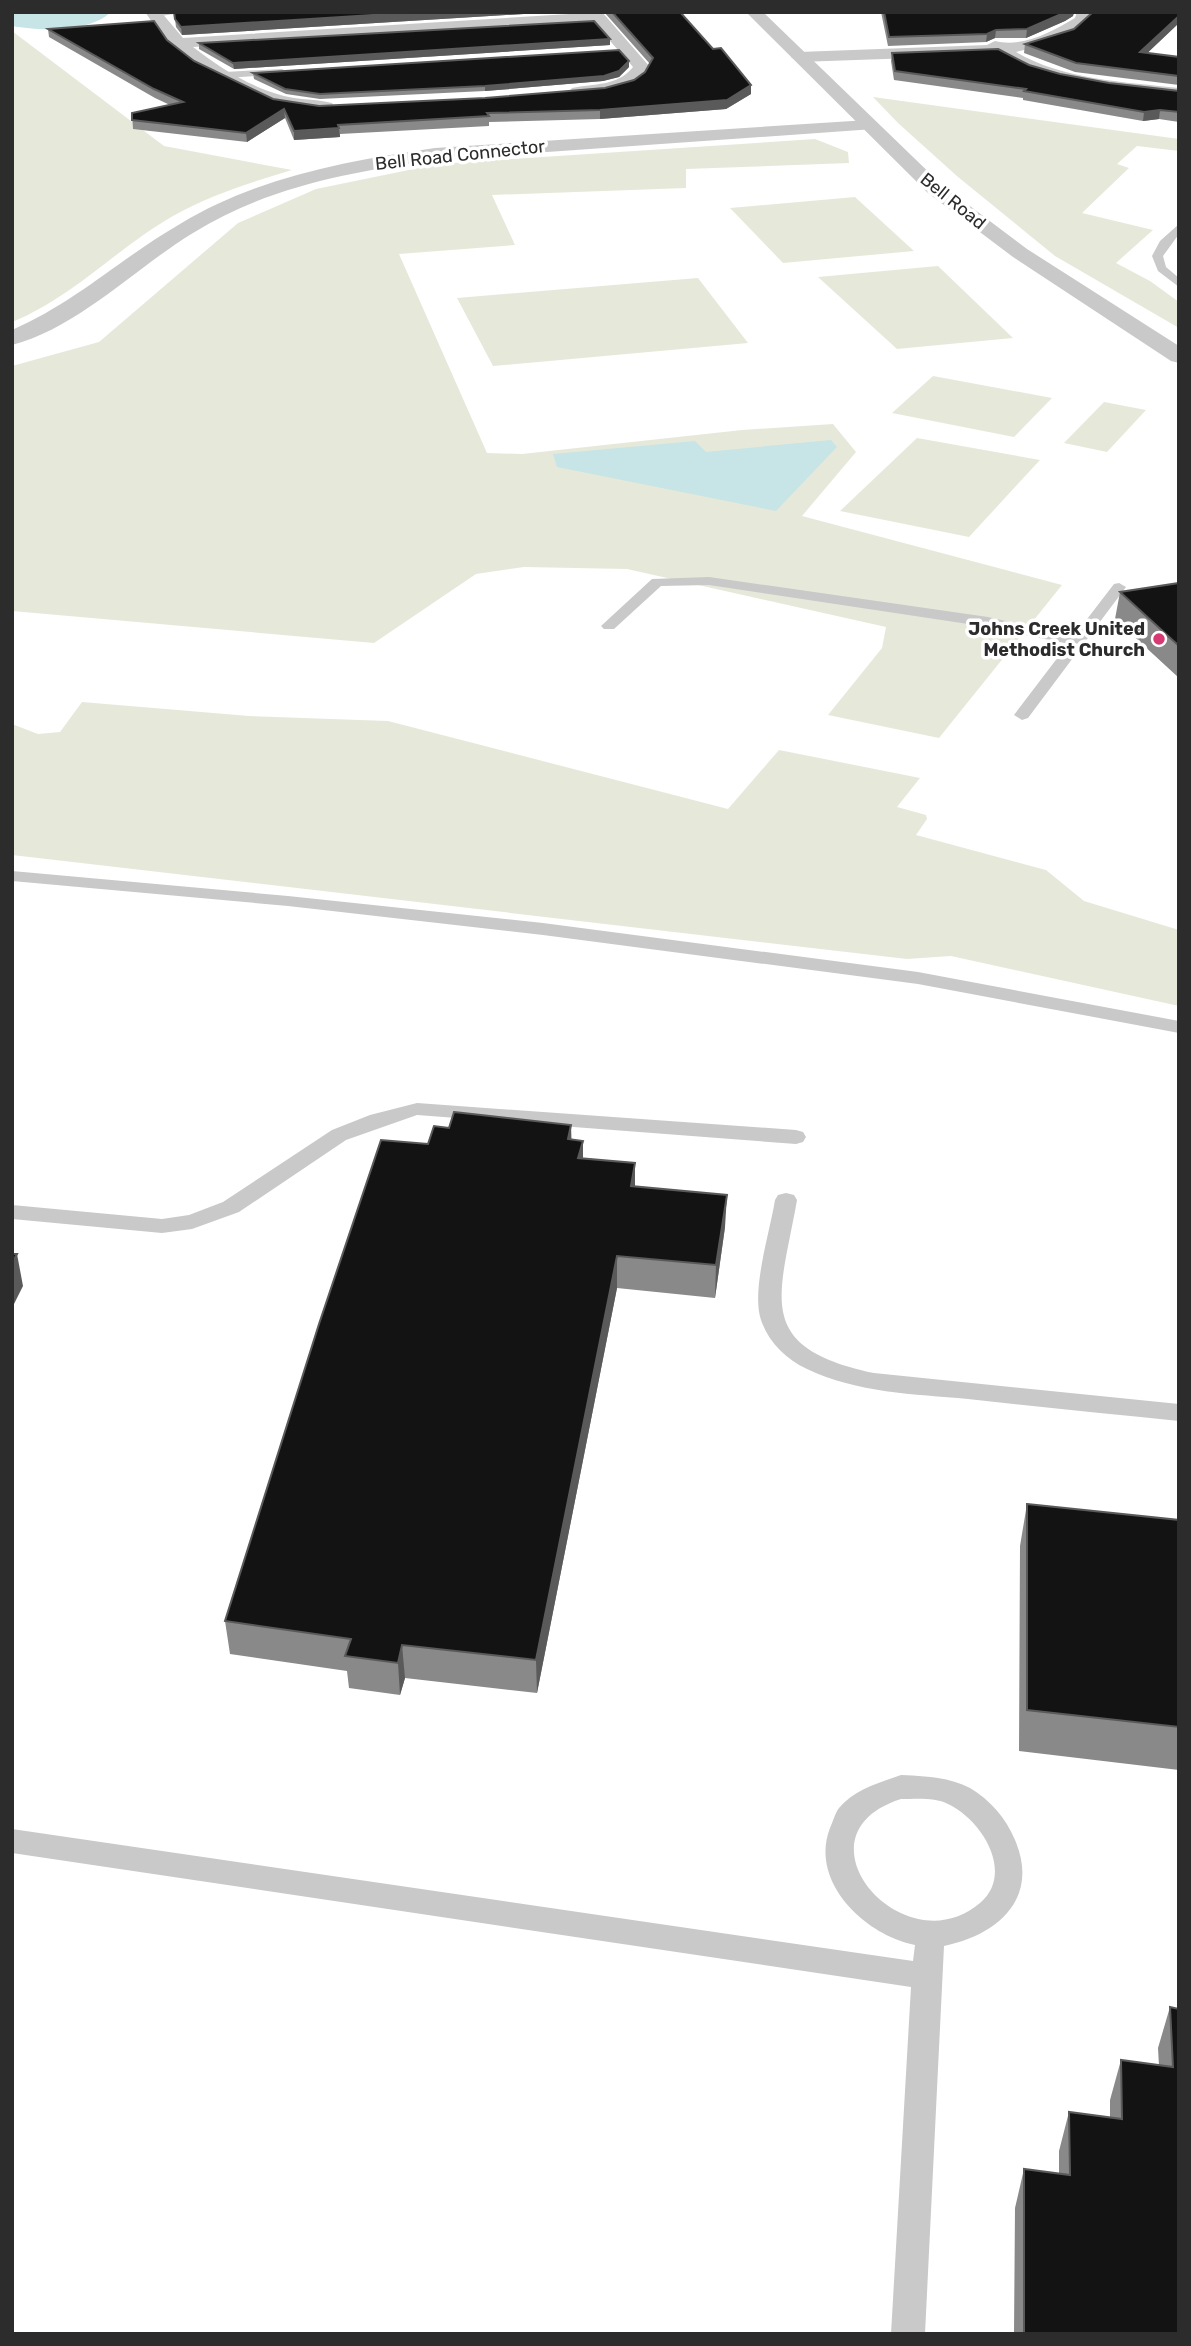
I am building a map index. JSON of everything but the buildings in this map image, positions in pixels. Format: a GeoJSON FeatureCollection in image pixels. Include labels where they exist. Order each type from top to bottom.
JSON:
{"type":"FeatureCollection","features":[{"type":"Feature","properties":{"kind":"street","name":"Bell Road"},"geometry":{"type":"LineString","coordinates":[[754,12],[935,189],[1020,253],[1177,353]]}},
{"type":"Feature","properties":{"kind":"street"},"geometry":{"type":"LineString","coordinates":[[795,54],[995,46],[1048,40],[1082,21],[1085,12]]}},
{"type":"Feature","properties":{"kind":"street"},"geometry":{"type":"LineString","coordinates":[[153,13],[176,43],[202,64],[281,103],[346,107]]}},
{"type":"Feature","properties":{"kind":"street"},"geometry":{"type":"LineString","coordinates":[[176,43],[596,16],[620,50],[642,67],[637,75],[626,83],[605,89],[559,93]]}},
{"type":"Feature","properties":{"kind":"street"},"geometry":{"type":"LineString","coordinates":[[995,46],[1016,59],[1047,70],[1113,84],[1179,93]]}},
{"type":"Feature","properties":{"kind":"street","name":"Bell Road Connector"},"geometry":{"type":"LineString","coordinates":[[12,338],[57,318],[185,229],[234,202],[288,183],[371,163],[435,154],[868,125]]}},
{"type":"Feature","properties":{"kind":"lane"},"geometry":{"type":"LineString","coordinates":[[153,13],[183,12]]}},
{"type":"Feature","properties":{"kind":"lane"},"geometry":{"type":"LineString","coordinates":[[225,75],[294,71]]}},
{"type":"Feature","properties":{"kind":"lane"},"geometry":{"type":"LineString","coordinates":[[1179,227],[1157,250],[1156,258],[1160,269],[1179,285]]}},
{"type":"Feature","properties":{"kind":"lane"},"geometry":{"type":"LineString","coordinates":[[610,626],[657,582],[709,581],[988,622],[1078,641]]}},
{"type":"Feature","properties":{"kind":"lane"},"geometry":{"type":"LineString","coordinates":[[1022,715],[1118,587]]}},
{"type":"Feature","properties":{"kind":"lane"},"geometry":{"type":"LineString","coordinates":[[12,876],[247,897],[543,929],[918,978],[1179,1027]]}},
{"type":"Feature","properties":{"kind":"lane"},"geometry":{"type":"LineString","coordinates":[[12,1212],[162,1226],[192,1222],[231,1207],[340,1135],[377,1119],[417,1110],[796,1137]]}},
{"type":"Feature","properties":{"kind":"lane"},"geometry":{"type":"LineString","coordinates":[[786,1200],[771,1298],[771,1319],[793,1349],[815,1363],[843,1375],[874,1381],[1179,1413]]}},
{"type":"Feature","properties":{"kind":"lane"},"geometry":{"type":"LineString","coordinates":[[901,1787],[929,1788],[957,1795],[981,1810],[999,1831],[1008,1854],[1009,1879],[1001,1902],[983,1919],[958,1931],[930,1935],[902,1930],[876,1916],[856,1898],[843,1875],[838,1851],[843,1829],[856,1809],[877,1795],[901,1787]]}},
{"type":"Feature","properties":{"kind":"lane"},"geometry":{"type":"LineString","coordinates":[[12,1841],[165,1866],[926,1976]]}},
{"type":"Feature","properties":{"kind":"lane"},"geometry":{"type":"LineString","coordinates":[[908,2334],[930,1935]]}},
{"type":"Feature","properties":{"kind":"shaded area"},"geometry":{"type":"Polygon","coordinates":[[[12,31],[164,146],[292,170],[216,195],[187,208],[152,229],[55,300],[12,322],[12,31]]]}},
{"type":"Feature","properties":{"kind":"shaded area"},"geometry":{"type":"Polygon","coordinates":[[[873,97],[1179,139],[1179,151],[1137,146],[1117,164],[1129,168],[1082,213],[1153,230],[1116,263],[1150,281],[1179,302],[1179,328],[1055,256],[958,177],[873,97]]]}},
{"type":"Feature","properties":{"kind":"shaded area"},"geometry":{"type":"Polygon","coordinates":[[[815,139],[848,152],[849,163],[686,169],[686,188],[492,195],[515,245],[399,254],[487,453],[522,454],[742,430],[833,424],[856,452],[802,516],[1062,585],[939,738],[828,715],[882,648],[886,627],[627,569],[524,567],[476,574],[374,643],[12,611],[12,366],[99,342],[238,223],[316,189],[438,164],[815,139]]]}},
{"type":"Feature","properties":{"kind":"shaded area"},"geometry":{"type":"Polygon","coordinates":[[[855,197],[914,251],[783,263],[730,208],[855,197]]]}},
{"type":"Feature","properties":{"kind":"shaded area"},"geometry":{"type":"Polygon","coordinates":[[[938,266],[1013,338],[897,349],[818,277],[938,266]]]}},
{"type":"Feature","properties":{"kind":"shaded area"},"geometry":{"type":"Polygon","coordinates":[[[698,278],[748,343],[493,366],[457,298],[698,278]]]}},
{"type":"Feature","properties":{"kind":"shaded area"},"geometry":{"type":"Polygon","coordinates":[[[933,376],[1052,398],[1014,437],[892,413],[933,376]]]}},
{"type":"Feature","properties":{"kind":"shaded area"},"geometry":{"type":"Polygon","coordinates":[[[1104,402],[1146,410],[1107,452],[1064,443],[1104,402]]]}},
{"type":"Feature","properties":{"kind":"shaded area"},"geometry":{"type":"Polygon","coordinates":[[[917,438],[1040,460],[969,537],[840,511],[917,438]]]}},
{"type":"Feature","properties":{"kind":"shaded area"},"geometry":{"type":"Polygon","coordinates":[[[82,702],[249,716],[388,721],[728,809],[779,750],[920,778],[897,807],[926,815],[927,819],[916,835],[1046,870],[1084,901],[1179,930],[1179,1006],[951,956],[907,959],[12,855],[12,724],[38,734],[60,732],[82,702]]]}},
{"type":"Feature","properties":{"kind":"water"},"geometry":{"type":"Polygon","coordinates":[[[12,12],[111,12],[102,19],[77,27],[36,29],[12,26],[12,12]]]}},
{"type":"Feature","properties":{"kind":"water"},"geometry":{"type":"Polygon","coordinates":[[[831,440],[837,447],[776,511],[557,467],[553,454],[695,441],[706,452],[831,440]]]}},
{"type":"Feature","properties":{"kind":"place","name":"Johns Creek United Methodist Church"},"geometry":{"type":"Point","coordinates":[1159,639]}}]}
